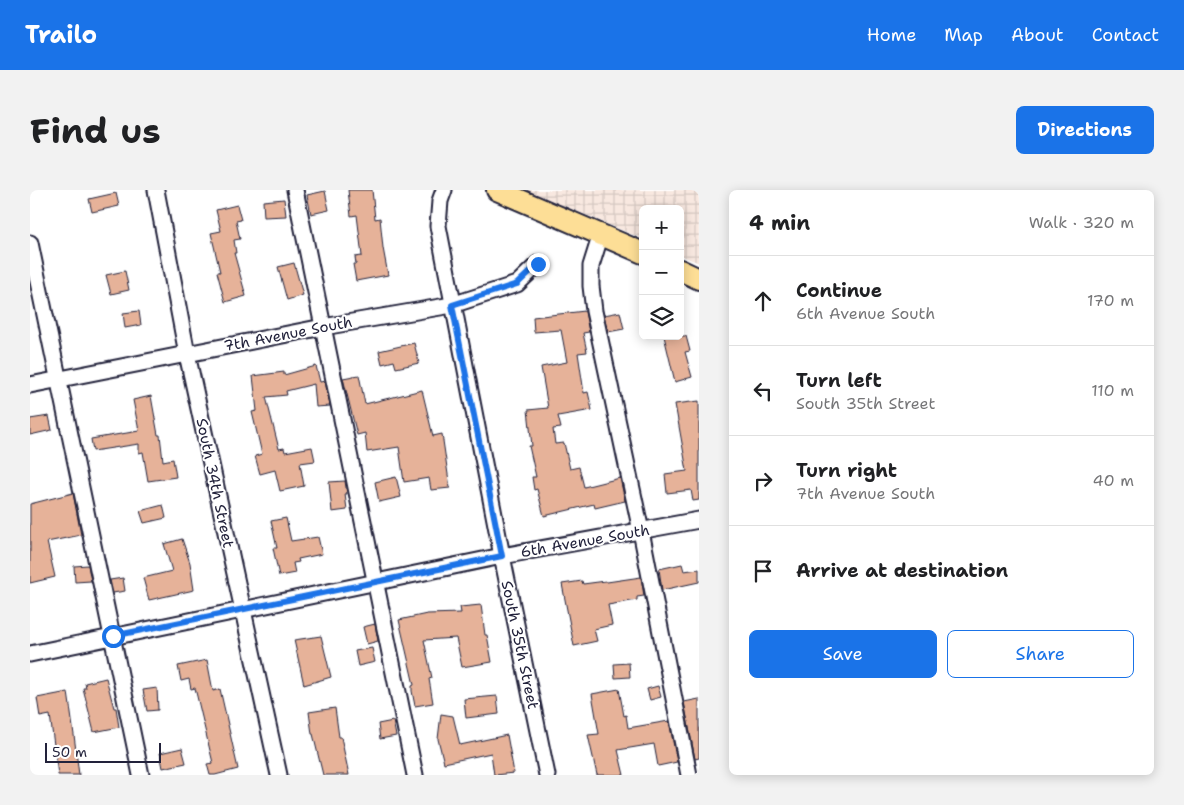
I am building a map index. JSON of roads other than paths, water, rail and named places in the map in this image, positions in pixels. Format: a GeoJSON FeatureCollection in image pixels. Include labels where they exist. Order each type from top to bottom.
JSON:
{"type":"FeatureCollection","features":[{"type":"Feature","properties":{"kind":"main road"},"geometry":{"type":"LineString","coordinates":[[497,190],[639,251]]}},
{"type":"Feature","properties":{"kind":"main road"},"geometry":{"type":"LineString","coordinates":[[684,272],[699,279]]}},
{"type":"Feature","properties":{"kind":"street","name":"South 34th Street"},"geometry":{"type":"LineString","coordinates":[[156,190],[187,354],[279,775]]}},
{"type":"Feature","properties":{"kind":"street"},"geometry":{"type":"LineString","coordinates":[[295,190],[415,775]]}},
{"type":"Feature","properties":{"kind":"street","name":"South 35th Street"},"geometry":{"type":"LineString","coordinates":[[444,190],[440,201],[438,226],[452,305],[546,775]]}},
{"type":"Feature","properties":{"kind":"street"},"geometry":{"type":"LineString","coordinates":[[601,234],[591,266],[594,311],[641,531],[689,775]]}},
{"type":"Feature","properties":{"kind":"street"},"geometry":{"type":"LineString","coordinates":[[30,242],[141,775]]}},
{"type":"Feature","properties":{"kind":"street","name":"7th Avenue South"},"geometry":{"type":"LineString","coordinates":[[30,385],[323,327],[452,305],[517,284],[538,264]]}},
{"type":"Feature","properties":{"kind":"street","name":"6th Avenue South"},"geometry":{"type":"LineString","coordinates":[[30,654],[502,556],[699,520]]}}]}
